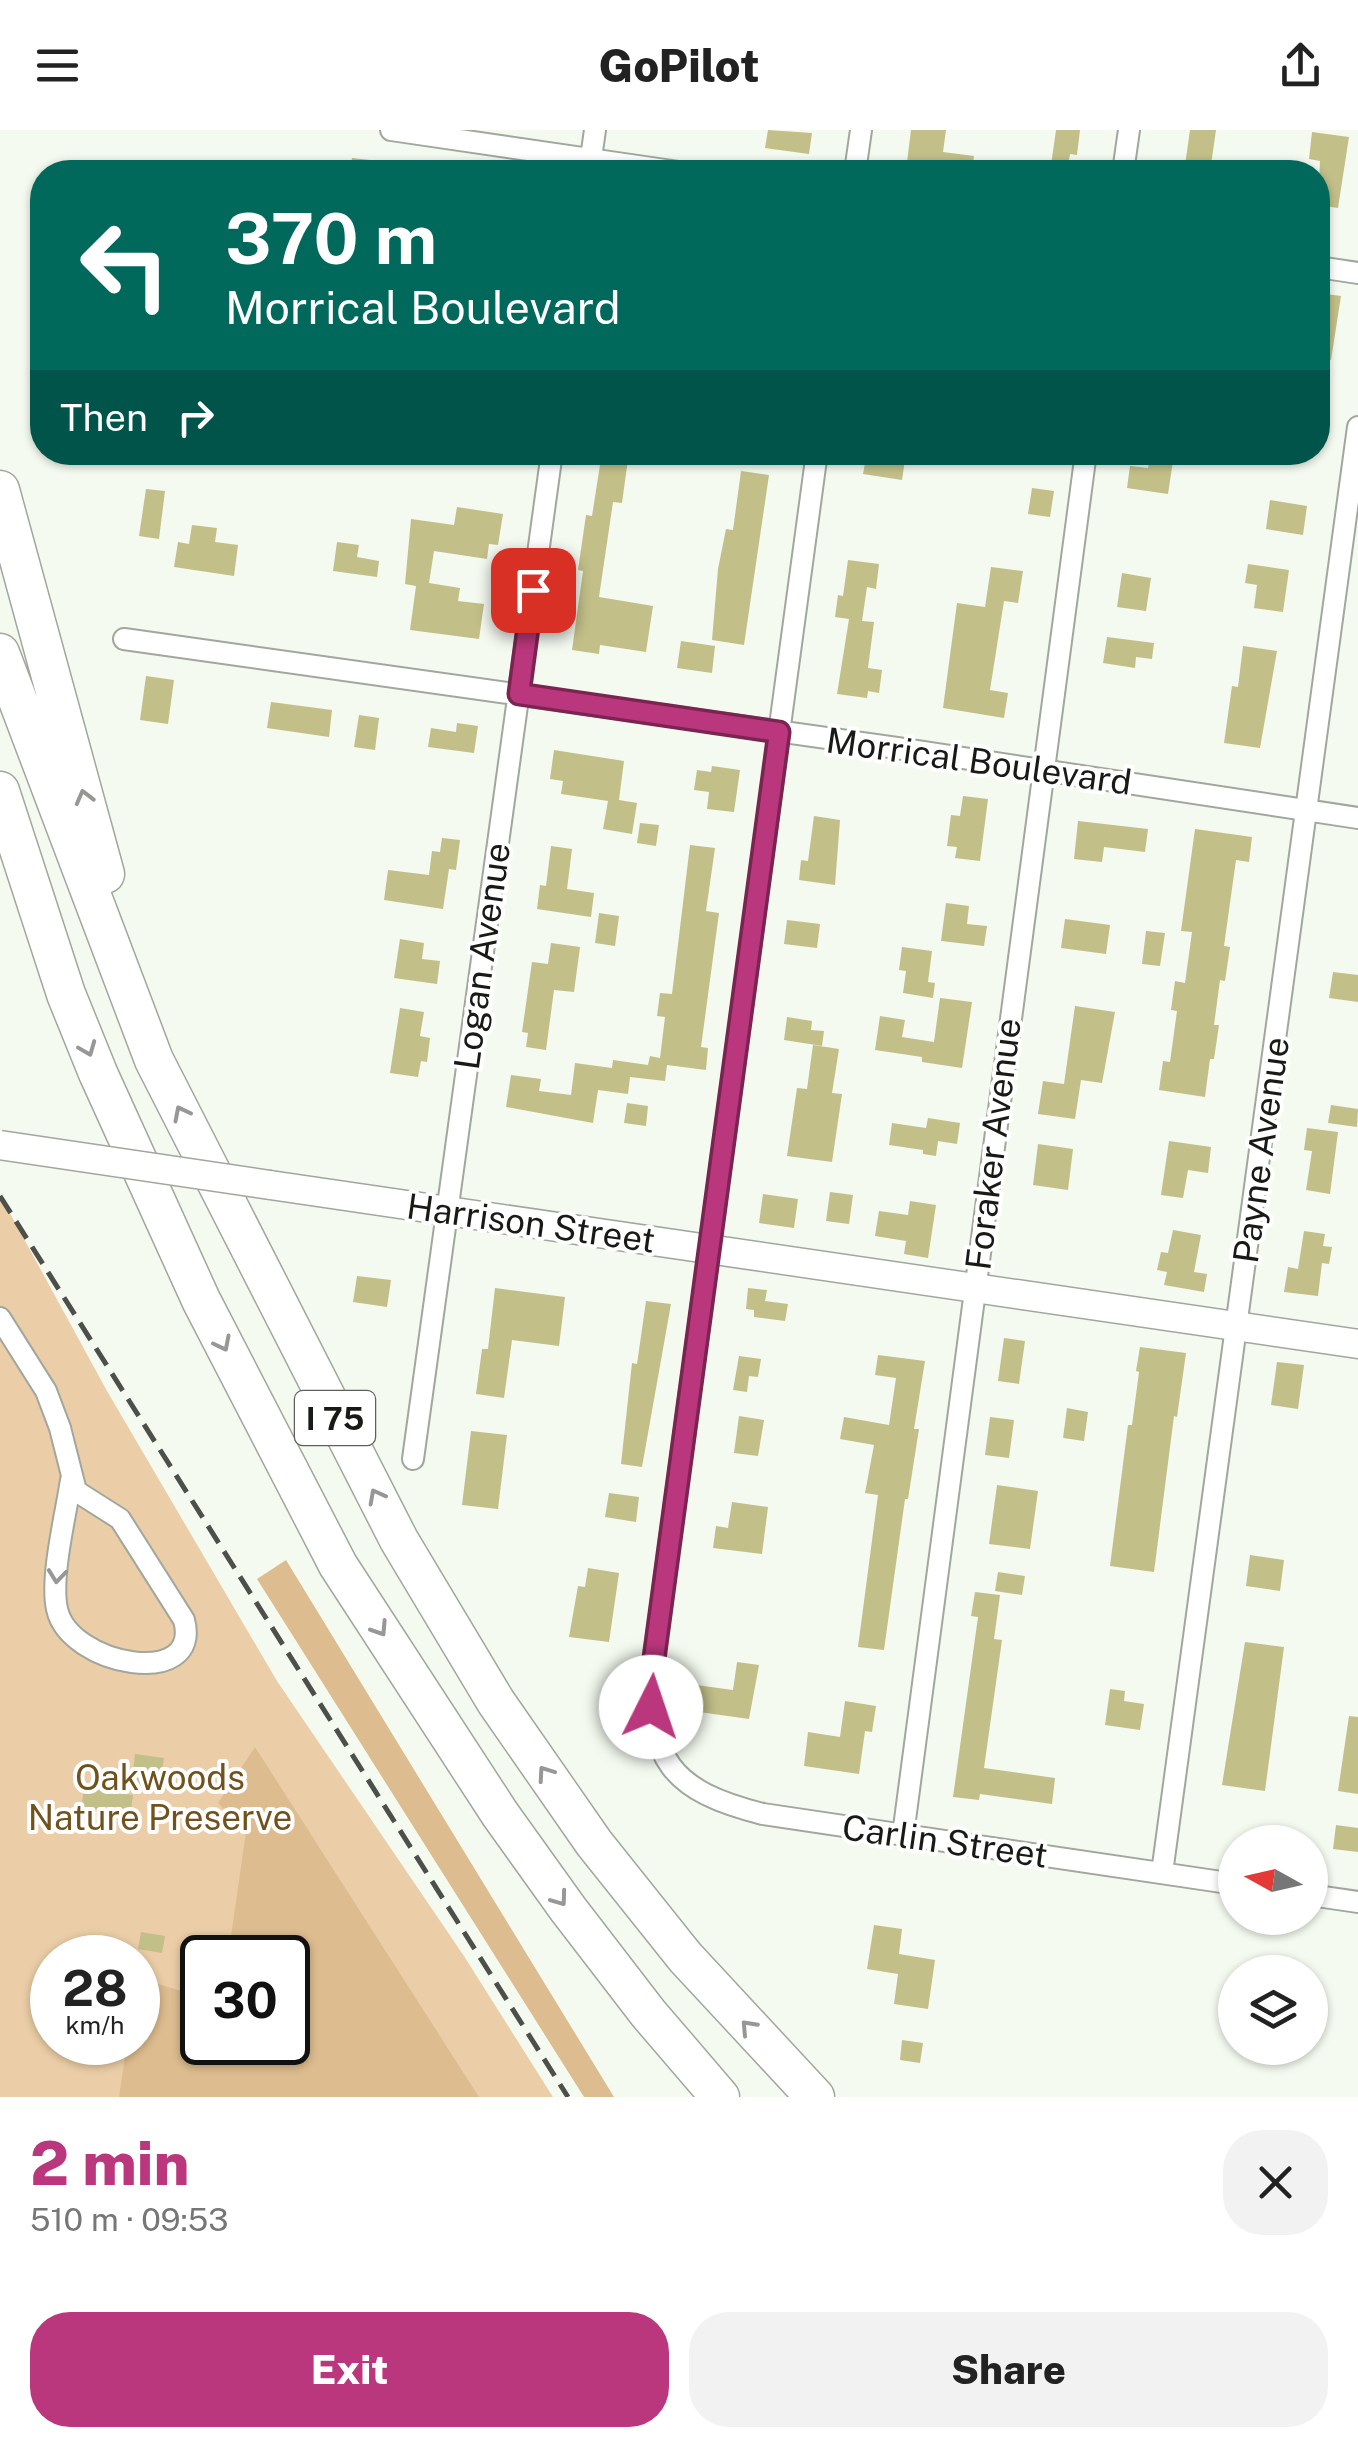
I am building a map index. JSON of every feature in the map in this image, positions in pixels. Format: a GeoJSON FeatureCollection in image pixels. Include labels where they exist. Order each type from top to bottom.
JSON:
{"type":"FeatureCollection","features":[{"type":"Feature","properties":{"kind":"highway"},"geometry":{"type":"LineString","coordinates":[[0,490],[154,1060]]}},
{"type":"Feature","properties":{"kind":"highway","name":"I 75"},"geometry":{"type":"LineString","coordinates":[[0,653],[154,1060],[390,1523],[496,1702],[594,1843],[738,2016],[815,2097]]}},
{"type":"Feature","properties":{"kind":"highway","name":"I 75"},"geometry":{"type":"LineString","coordinates":[[0,791],[66,994],[114,1108],[201,1300],[338,1564],[500,1814],[568,1909],[648,2014],[720,2097]]}},
{"type":"Feature","properties":{"kind":"highway"},"geometry":{"type":"LineString","coordinates":[[0,827],[66,994]]}},
{"type":"Feature","properties":{"kind":"street"},"geometry":{"type":"LineString","coordinates":[[390,130],[557,160]]}},
{"type":"Feature","properties":{"kind":"street"},"geometry":{"type":"LineString","coordinates":[[591,160],[595,130]]}},
{"type":"Feature","properties":{"kind":"street"},"geometry":{"type":"LineString","coordinates":[[857,160],[862,130]]}},
{"type":"Feature","properties":{"kind":"street"},"geometry":{"type":"LineString","coordinates":[[1125,160],[1129,130]]}},
{"type":"Feature","properties":{"kind":"street"},"geometry":{"type":"LineString","coordinates":[[1330,269],[1358,273]]}},
{"type":"Feature","properties":{"kind":"street","name":"Payne Avenue"},"geometry":{"type":"LineString","coordinates":[[1162,1873],[1358,427]]}},
{"type":"Feature","properties":{"kind":"street","name":"Logan Avenue"},"geometry":{"type":"LineString","coordinates":[[413,1459],[550,465]]}},
{"type":"Feature","properties":{"kind":"street"},"geometry":{"type":"LineString","coordinates":[[710,1250],[815,465]]}},
{"type":"Feature","properties":{"kind":"street","name":"Foraker Avenue"},"geometry":{"type":"LineString","coordinates":[[903,1835],[1084,465]]}},
{"type":"Feature","properties":{"kind":"street","name":"Morrical Boulevard"},"geometry":{"type":"LineString","coordinates":[[124,639],[1358,818]]}},
{"type":"Feature","properties":{"kind":"street","name":"Harrison Street"},"geometry":{"type":"LineString","coordinates":[[0,1145],[1358,1344]]}},
{"type":"Feature","properties":{"kind":"street","name":"Carlin Street"},"geometry":{"type":"LineString","coordinates":[[710,1250],[653,1666],[652,1726],[669,1764],[700,1792],[724,1804],[763,1814],[1218,1881]]}},
{"type":"Feature","properties":{"kind":"street"},"geometry":{"type":"LineString","coordinates":[[0,1318],[46,1391],[76,1491],[110,1510],[128,1529],[184,1620],[186,1645],[178,1656],[166,1661],[101,1655],[78,1643],[61,1622],[56,1583],[71,1480]]}},
{"type":"Feature","properties":{"kind":"street"},"geometry":{"type":"LineString","coordinates":[[1328,1898],[1358,1902]]}},
{"type":"Feature","properties":{"kind":"green space","name":"Oakwoods Nature Preserve"},"geometry":{"type":"Polygon","coordinates":[[[0,1195],[107,1391],[277,1681],[464,1956],[553,2097],[0,2097],[0,1195]]]}},
{"type":"Feature","properties":{"kind":"shaded area"},"geometry":{"type":"Polygon","coordinates":[[[286,1560],[614,2097],[584,2097],[257,1579],[286,1560]]]}},
{"type":"Feature","properties":{"kind":"shaded area"},"geometry":{"type":"Polygon","coordinates":[[[255,1747],[479,2097],[119,2097],[124,2065],[160,2065],[160,1985],[180,1990],[180,2065],[310,2065],[310,1935],[231,1935],[246,1832],[218,1803],[255,1747]]]}},
{"type":"Feature","properties":{"kind":"building"},"geometry":{"type":"Polygon","coordinates":[[[768,130],[812,133],[809,154],[765,148],[768,130]]]}},
{"type":"Feature","properties":{"kind":"building"},"geometry":{"type":"Polygon","coordinates":[[[911,130],[946,130],[943,152],[974,156],[974,160],[907,160],[911,130]]]}},
{"type":"Feature","properties":{"kind":"building"},"geometry":{"type":"Polygon","coordinates":[[[1056,130],[1080,130],[1077,155],[1070,154],[1069,160],[1052,160],[1056,130]]]}},
{"type":"Feature","properties":{"kind":"building"},"geometry":{"type":"Polygon","coordinates":[[[1190,130],[1216,130],[1212,160],[1186,160],[1190,130]]]}},
{"type":"Feature","properties":{"kind":"building"},"geometry":{"type":"Polygon","coordinates":[[[1312,132],[1349,137],[1338,208],[1330,207],[1330,160],[1309,159],[1312,132]]]}},
{"type":"Feature","properties":{"kind":"building"},"geometry":{"type":"Polygon","coordinates":[[[1330,295],[1341,296],[1330,360],[1330,295]]]}},
{"type":"Feature","properties":{"kind":"building"},"geometry":{"type":"Polygon","coordinates":[[[600,465],[627,465],[622,503],[613,502],[599,597],[653,606],[646,652],[600,645],[599,654],[572,650],[586,515],[592,516],[600,465]]]}},
{"type":"Feature","properties":{"kind":"building"},"geometry":{"type":"Polygon","coordinates":[[[865,465],[904,465],[902,480],[863,474],[865,465]]]}},
{"type":"Feature","properties":{"kind":"building"},"geometry":{"type":"Polygon","coordinates":[[[1172,465],[1168,494],[1127,488],[1130,466],[1172,465]]]}},
{"type":"Feature","properties":{"kind":"building"},"geometry":{"type":"Polygon","coordinates":[[[741,471],[769,475],[744,645],[712,640],[718,569],[726,529],[733,530],[741,471]]]}},
{"type":"Feature","properties":{"kind":"building"},"geometry":{"type":"Polygon","coordinates":[[[1032,488],[1054,491],[1050,517],[1028,514],[1032,488]]]}},
{"type":"Feature","properties":{"kind":"building"},"geometry":{"type":"Polygon","coordinates":[[[146,489],[165,491],[159,539],[139,536],[146,489]]]}},
{"type":"Feature","properties":{"kind":"building"},"geometry":{"type":"Polygon","coordinates":[[[1270,500],[1307,506],[1303,535],[1266,529],[1270,500]]]}},
{"type":"Feature","properties":{"kind":"building"},"geometry":{"type":"Polygon","coordinates":[[[457,507],[503,514],[498,545],[489,544],[487,559],[434,551],[429,583],[460,588],[458,601],[484,604],[479,639],[410,630],[416,586],[405,584],[411,519],[454,525],[457,507]]]}},
{"type":"Feature","properties":{"kind":"building"},"geometry":{"type":"Polygon","coordinates":[[[192,525],[217,528],[215,542],[238,545],[234,576],[174,567],[178,542],[189,544],[192,525]]]}},
{"type":"Feature","properties":{"kind":"building"},"geometry":{"type":"Polygon","coordinates":[[[337,542],[359,545],[357,557],[379,561],[377,577],[333,571],[337,542]]]}},
{"type":"Feature","properties":{"kind":"building"},"geometry":{"type":"Polygon","coordinates":[[[848,560],[879,564],[876,589],[867,587],[862,621],[874,622],[868,668],[882,670],[879,693],[868,691],[867,698],[837,694],[849,619],[835,617],[838,595],[843,596],[848,560]]]}},
{"type":"Feature","properties":{"kind":"building"},"geometry":{"type":"Polygon","coordinates":[[[1248,564],[1289,570],[1283,612],[1254,608],[1257,585],[1245,583],[1248,564]]]}},
{"type":"Feature","properties":{"kind":"building"},"geometry":{"type":"Polygon","coordinates":[[[991,567],[1023,571],[1018,603],[1004,601],[990,690],[1008,693],[1004,718],[943,708],[957,603],[985,607],[991,567]]]}},
{"type":"Feature","properties":{"kind":"building"},"geometry":{"type":"Polygon","coordinates":[[[1122,573],[1151,578],[1146,611],[1117,607],[1122,573]]]}},
{"type":"Feature","properties":{"kind":"building"},"geometry":{"type":"Polygon","coordinates":[[[1107,637],[1154,643],[1152,659],[1136,657],[1135,668],[1103,663],[1107,637]]]}},
{"type":"Feature","properties":{"kind":"building"},"geometry":{"type":"Polygon","coordinates":[[[681,641],[715,646],[712,673],[677,668],[681,641]]]}},
{"type":"Feature","properties":{"kind":"building"},"geometry":{"type":"Polygon","coordinates":[[[1243,646],[1277,651],[1260,748],[1224,743],[1232,686],[1238,687],[1243,646]]]}},
{"type":"Feature","properties":{"kind":"building"},"geometry":{"type":"Polygon","coordinates":[[[146,676],[174,680],[168,724],[140,720],[146,676]]]}},
{"type":"Feature","properties":{"kind":"building"},"geometry":{"type":"Polygon","coordinates":[[[271,702],[332,710],[329,737],[267,728],[271,702]]]}},
{"type":"Feature","properties":{"kind":"building"},"geometry":{"type":"Polygon","coordinates":[[[359,715],[379,718],[375,750],[354,747],[359,715]]]}},
{"type":"Feature","properties":{"kind":"building"},"geometry":{"type":"Polygon","coordinates":[[[457,723],[478,726],[474,753],[428,747],[431,728],[456,732],[457,723]]]}},
{"type":"Feature","properties":{"kind":"building"},"geometry":{"type":"Polygon","coordinates":[[[554,750],[624,761],[619,800],[637,803],[632,834],[603,829],[608,801],[561,794],[563,781],[550,779],[554,750]]]}},
{"type":"Feature","properties":{"kind":"building"},"geometry":{"type":"Polygon","coordinates":[[[712,766],[740,770],[734,812],[707,809],[709,792],[694,790],[697,770],[711,772],[712,766]]]}},
{"type":"Feature","properties":{"kind":"building"},"geometry":{"type":"Polygon","coordinates":[[[963,796],[988,799],[980,861],[955,858],[957,847],[947,846],[951,815],[960,816],[963,796]]]}},
{"type":"Feature","properties":{"kind":"building"},"geometry":{"type":"Polygon","coordinates":[[[814,816],[840,820],[835,885],[799,880],[801,860],[808,861],[814,816]]]}},
{"type":"Feature","properties":{"kind":"building"},"geometry":{"type":"Polygon","coordinates":[[[1078,821],[1148,829],[1145,852],[1104,847],[1102,862],[1074,859],[1078,821]]]}},
{"type":"Feature","properties":{"kind":"building"},"geometry":{"type":"Polygon","coordinates":[[[640,823],[659,825],[656,846],[637,843],[640,823]]]}},
{"type":"Feature","properties":{"kind":"building"},"geometry":{"type":"Polygon","coordinates":[[[1195,829],[1252,837],[1249,862],[1236,860],[1224,946],[1230,947],[1225,981],[1220,980],[1214,1025],[1219,1025],[1205,1097],[1159,1090],[1163,1061],[1170,1062],[1177,1011],[1171,1010],[1175,981],[1185,983],[1192,932],[1181,931],[1195,829]]]}},
{"type":"Feature","properties":{"kind":"building"},"geometry":{"type":"Polygon","coordinates":[[[442,838],[460,840],[456,870],[449,869],[443,909],[384,900],[388,870],[429,875],[432,851],[440,852],[442,838]]]}},
{"type":"Feature","properties":{"kind":"building"},"geometry":{"type":"Polygon","coordinates":[[[690,845],[715,848],[706,911],[719,913],[701,1047],[708,1048],[706,1070],[667,1065],[665,1081],[630,1077],[628,1094],[598,1090],[593,1123],[506,1107],[511,1075],[541,1079],[539,1091],[571,1095],[575,1063],[612,1068],[613,1060],[648,1065],[650,1056],[660,1058],[665,1017],[657,1016],[660,993],[672,994],[690,845]]]}},
{"type":"Feature","properties":{"kind":"building"},"geometry":{"type":"Polygon","coordinates":[[[551,846],[572,849],[567,889],[594,893],[591,917],[537,909],[540,885],[546,886],[551,846]]]}},
{"type":"Feature","properties":{"kind":"building"},"geometry":{"type":"Polygon","coordinates":[[[946,903],[969,906],[967,924],[987,926],[984,946],[941,941],[946,903]]]}},
{"type":"Feature","properties":{"kind":"building"},"geometry":{"type":"Polygon","coordinates":[[[599,913],[619,916],[615,946],[595,943],[599,913]]]}},
{"type":"Feature","properties":{"kind":"building"},"geometry":{"type":"Polygon","coordinates":[[[1065,919],[1110,925],[1106,954],[1061,948],[1065,919]]]}},
{"type":"Feature","properties":{"kind":"building"},"geometry":{"type":"Polygon","coordinates":[[[787,920],[820,924],[817,948],[784,944],[787,920]]]}},
{"type":"Feature","properties":{"kind":"building"},"geometry":{"type":"Polygon","coordinates":[[[1146,931],[1165,933],[1160,966],[1142,964],[1146,931]]]}},
{"type":"Feature","properties":{"kind":"building"},"geometry":{"type":"Polygon","coordinates":[[[400,939],[424,943],[422,959],[440,961],[437,984],[394,978],[400,939]]]}},
{"type":"Feature","properties":{"kind":"building"},"geometry":{"type":"Polygon","coordinates":[[[551,943],[580,947],[574,992],[554,990],[546,1050],[526,1047],[528,1033],[522,1032],[532,962],[548,964],[551,943]]]}},
{"type":"Feature","properties":{"kind":"building"},"geometry":{"type":"Polygon","coordinates":[[[902,947],[932,951],[928,982],[935,983],[933,998],[903,993],[906,971],[899,970],[902,947]]]}},
{"type":"Feature","properties":{"kind":"building"},"geometry":{"type":"Polygon","coordinates":[[[1333,972],[1358,975],[1358,1002],[1329,998],[1333,972]]]}},
{"type":"Feature","properties":{"kind":"building"},"geometry":{"type":"Polygon","coordinates":[[[940,998],[972,1002],[962,1068],[875,1050],[880,1016],[905,1020],[902,1037],[934,1042],[940,998]]]}},
{"type":"Feature","properties":{"kind":"building"},"geometry":{"type":"Polygon","coordinates":[[[1075,1006],[1115,1012],[1102,1083],[1081,1080],[1075,1119],[1038,1114],[1043,1081],[1064,1084],[1075,1006]]]}},
{"type":"Feature","properties":{"kind":"building"},"geometry":{"type":"Polygon","coordinates":[[[400,1008],[424,1012],[420,1036],[430,1038],[427,1062],[421,1061],[418,1077],[390,1073],[400,1008]]]}},
{"type":"Feature","properties":{"kind":"building"},"geometry":{"type":"Polygon","coordinates":[[[787,1017],[812,1021],[811,1030],[824,1031],[822,1046],[784,1040],[787,1017]]]}},
{"type":"Feature","properties":{"kind":"building"},"geometry":{"type":"Polygon","coordinates":[[[813,1045],[839,1049],[832,1093],[842,1094],[832,1162],[787,1156],[797,1088],[807,1089],[813,1045]]]}},
{"type":"Feature","properties":{"kind":"building"},"geometry":{"type":"Polygon","coordinates":[[[627,1103],[648,1106],[646,1126],[624,1123],[627,1103]]]}},
{"type":"Feature","properties":{"kind":"building"},"geometry":{"type":"Polygon","coordinates":[[[1331,1105],[1358,1109],[1357,1127],[1328,1123],[1331,1105]]]}},
{"type":"Feature","properties":{"kind":"building"},"geometry":{"type":"Polygon","coordinates":[[[928,1118],[960,1123],[957,1144],[938,1141],[936,1156],[889,1145],[892,1123],[926,1128],[928,1118]]]}},
{"type":"Feature","properties":{"kind":"building"},"geometry":{"type":"Polygon","coordinates":[[[1307,1128],[1338,1132],[1330,1194],[1306,1190],[1312,1151],[1304,1150],[1307,1128]]]}},
{"type":"Feature","properties":{"kind":"building"},"geometry":{"type":"Polygon","coordinates":[[[1169,1141],[1211,1147],[1208,1173],[1188,1170],[1183,1198],[1161,1195],[1169,1141]]]}},
{"type":"Feature","properties":{"kind":"building"},"geometry":{"type":"Polygon","coordinates":[[[1038,1144],[1073,1149],[1068,1190],[1033,1185],[1038,1144]]]}},
{"type":"Feature","properties":{"kind":"building"},"geometry":{"type":"Polygon","coordinates":[[[830,1192],[853,1195],[849,1224],[826,1221],[830,1192]]]}},
{"type":"Feature","properties":{"kind":"building"},"geometry":{"type":"Polygon","coordinates":[[[763,1194],[798,1199],[794,1228],[759,1223],[763,1194]]]}},
{"type":"Feature","properties":{"kind":"building"},"geometry":{"type":"Polygon","coordinates":[[[910,1201],[936,1205],[928,1258],[904,1254],[906,1241],[875,1236],[879,1211],[908,1215],[910,1201]]]}},
{"type":"Feature","properties":{"kind":"building"},"geometry":{"type":"Polygon","coordinates":[[[1173,1230],[1201,1235],[1194,1272],[1207,1274],[1204,1292],[1164,1285],[1167,1272],[1157,1270],[1161,1252],[1168,1253],[1173,1230]]]}},
{"type":"Feature","properties":{"kind":"building"},"geometry":{"type":"Polygon","coordinates":[[[1304,1231],[1325,1234],[1323,1246],[1332,1247],[1329,1264],[1322,1263],[1318,1296],[1284,1292],[1288,1267],[1298,1269],[1304,1231]]]}},
{"type":"Feature","properties":{"kind":"building"},"geometry":{"type":"Polygon","coordinates":[[[357,1276],[391,1280],[387,1307],[353,1302],[357,1276]]]}},
{"type":"Feature","properties":{"kind":"building"},"geometry":{"type":"Polygon","coordinates":[[[495,1288],[565,1297],[559,1346],[512,1340],[504,1398],[476,1394],[482,1349],[488,1349],[495,1288]]]}},
{"type":"Feature","properties":{"kind":"building"},"geometry":{"type":"Polygon","coordinates":[[[748,1288],[767,1290],[765,1301],[788,1304],[785,1321],[754,1317],[754,1310],[746,1309],[748,1288]]]}},
{"type":"Feature","properties":{"kind":"building"},"geometry":{"type":"Polygon","coordinates":[[[646,1301],[671,1304],[642,1467],[621,1464],[632,1363],[637,1364],[646,1301]]]}},
{"type":"Feature","properties":{"kind":"building"},"geometry":{"type":"Polygon","coordinates":[[[1004,1338],[1025,1341],[1019,1384],[998,1381],[1004,1338]]]}},
{"type":"Feature","properties":{"kind":"building"},"geometry":{"type":"Polygon","coordinates":[[[1140,1347],[1186,1353],[1154,1572],[1110,1566],[1140,1347]]]}},
{"type":"Feature","properties":{"kind":"building"},"geometry":{"type":"Polygon","coordinates":[[[878,1355],[925,1361],[914,1429],[919,1429],[884,1650],[858,1647],[878,1495],[865,1493],[874,1445],[840,1439],[844,1417],[889,1425],[896,1378],[875,1375],[878,1355]]]}},
{"type":"Feature","properties":{"kind":"building"},"geometry":{"type":"Polygon","coordinates":[[[739,1356],[761,1359],[758,1377],[749,1376],[747,1392],[733,1390],[739,1356]]]}},
{"type":"Feature","properties":{"kind":"building"},"geometry":{"type":"Polygon","coordinates":[[[1277,1362],[1304,1365],[1298,1409],[1271,1405],[1277,1362]]]}},
{"type":"Feature","properties":{"kind":"building"},"geometry":{"type":"Polygon","coordinates":[[[1067,1408],[1088,1412],[1084,1441],[1063,1438],[1067,1408]]]}},
{"type":"Feature","properties":{"kind":"building"},"geometry":{"type":"Polygon","coordinates":[[[739,1416],[764,1420],[758,1456],[734,1453],[739,1416]]]}},
{"type":"Feature","properties":{"kind":"building"},"geometry":{"type":"Polygon","coordinates":[[[990,1417],[1014,1420],[1009,1458],[985,1455],[990,1417]]]}},
{"type":"Feature","properties":{"kind":"building"},"geometry":{"type":"Polygon","coordinates":[[[471,1431],[507,1435],[498,1509],[462,1505],[471,1431]]]}},
{"type":"Feature","properties":{"kind":"building"},"geometry":{"type":"Polygon","coordinates":[[[997,1485],[1038,1491],[1030,1549],[989,1544],[997,1485]]]}},
{"type":"Feature","properties":{"kind":"building"},"geometry":{"type":"Polygon","coordinates":[[[609,1493],[639,1497],[636,1522],[605,1517],[609,1493]]]}},
{"type":"Feature","properties":{"kind":"building"},"geometry":{"type":"Polygon","coordinates":[[[732,1502],[768,1507],[762,1554],[713,1548],[716,1526],[728,1528],[732,1502]]]}},
{"type":"Feature","properties":{"kind":"building"},"geometry":{"type":"Polygon","coordinates":[[[1250,1555],[1284,1560],[1280,1591],[1246,1586],[1250,1555]]]}},
{"type":"Feature","properties":{"kind":"building"},"geometry":{"type":"Polygon","coordinates":[[[588,1568],[619,1573],[609,1642],[569,1637],[578,1586],[585,1587],[588,1568]]]}},
{"type":"Feature","properties":{"kind":"building"},"geometry":{"type":"Polygon","coordinates":[[[998,1572],[1025,1576],[1022,1595],[995,1591],[998,1572]]]}},
{"type":"Feature","properties":{"kind":"building"},"geometry":{"type":"Polygon","coordinates":[[[975,1592],[1000,1595],[994,1639],[1002,1640],[984,1768],[1055,1778],[1052,1804],[980,1794],[979,1800],[953,1797],[978,1617],[971,1616],[975,1592]]]}},
{"type":"Feature","properties":{"kind":"building"},"geometry":{"type":"Polygon","coordinates":[[[1245,1642],[1284,1647],[1265,1791],[1222,1785],[1245,1642]]]}},
{"type":"Feature","properties":{"kind":"building"},"geometry":{"type":"Polygon","coordinates":[[[737,1662],[759,1665],[749,1719],[692,1711],[696,1685],[733,1690],[737,1662]]]}},
{"type":"Feature","properties":{"kind":"building"},"geometry":{"type":"Polygon","coordinates":[[[1110,1689],[1125,1691],[1124,1701],[1144,1704],[1140,1730],[1105,1725],[1110,1689]]]}},
{"type":"Feature","properties":{"kind":"building"},"geometry":{"type":"Polygon","coordinates":[[[845,1701],[876,1706],[872,1732],[865,1731],[859,1774],[804,1766],[808,1732],[840,1737],[845,1701]]]}},
{"type":"Feature","properties":{"kind":"building"},"geometry":{"type":"Polygon","coordinates":[[[1349,1716],[1358,1717],[1358,1794],[1338,1791],[1349,1716]]]}},
{"type":"Feature","properties":{"kind":"building"},"geometry":{"type":"Polygon","coordinates":[[[135,1754],[164,1758],[159,1793],[131,1789],[135,1754]]]}},
{"type":"Feature","properties":{"kind":"building"},"geometry":{"type":"Polygon","coordinates":[[[84,1788],[133,1795],[130,1817],[81,1810],[84,1788]]]}},
{"type":"Feature","properties":{"kind":"building"},"geometry":{"type":"Polygon","coordinates":[[[1336,1825],[1358,1828],[1358,1852],[1333,1849],[1336,1825]]]}},
{"type":"Feature","properties":{"kind":"building"},"geometry":{"type":"Polygon","coordinates":[[[874,1925],[902,1929],[899,1954],[935,1960],[928,2009],[894,2004],[898,1974],[867,1969],[874,1925]]]}},
{"type":"Feature","properties":{"kind":"building"},"geometry":{"type":"Polygon","coordinates":[[[902,2040],[923,2043],[920,2063],[900,2060],[902,2040]]]}},
{"type":"Feature","properties":{"kind":"railway"},"geometry":{"type":"LineString","coordinates":[[0,1196],[568,2097]]}},
{"type":"Feature","properties":{"kind":"route"},"geometry":{"type":"LineString","coordinates":[[533,590],[519,694],[779,732],[653,1666],[651,1707]]}}]}
